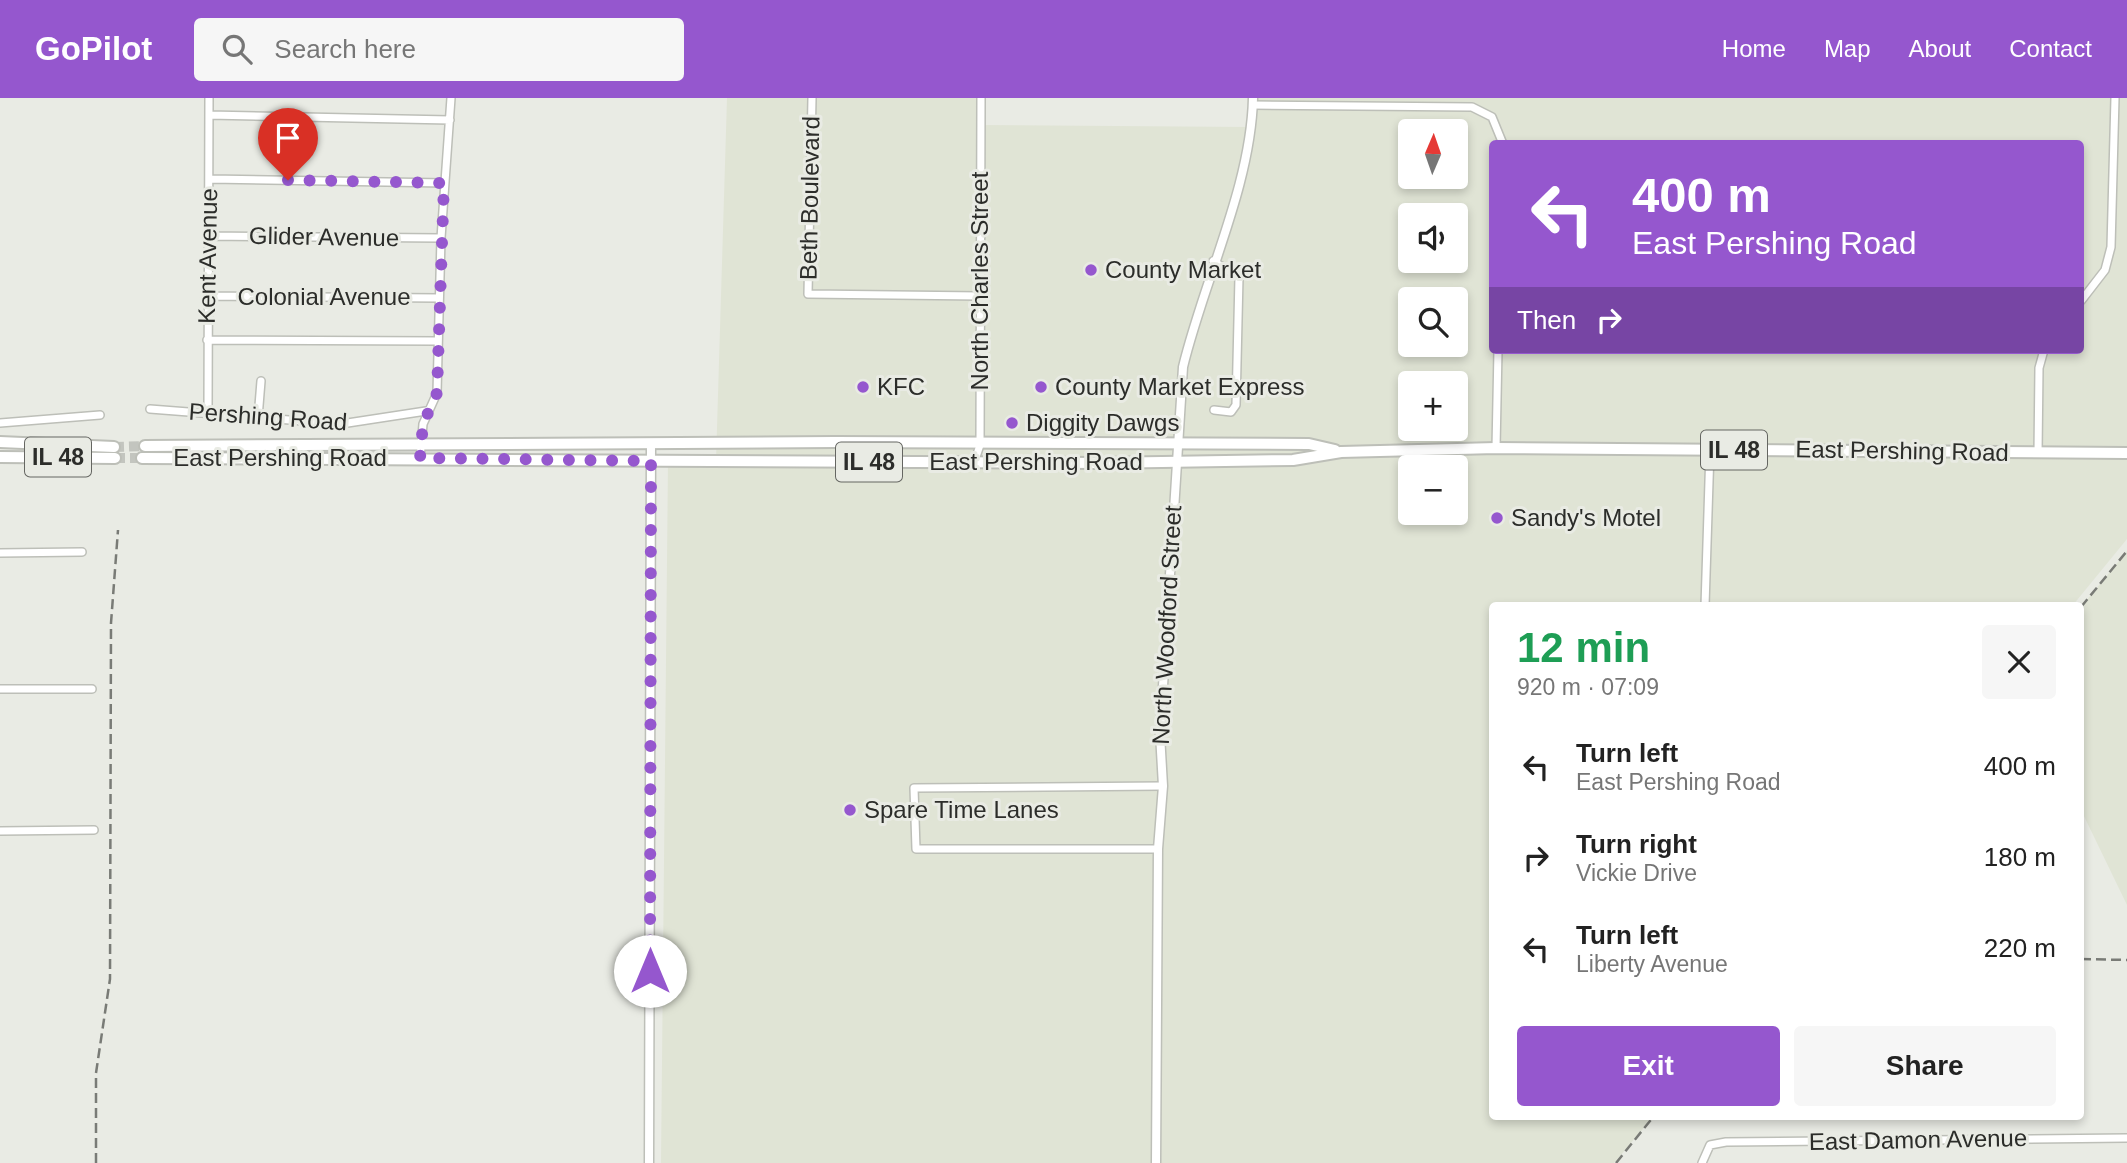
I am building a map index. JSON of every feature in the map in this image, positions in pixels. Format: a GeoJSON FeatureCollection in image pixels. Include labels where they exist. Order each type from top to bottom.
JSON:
{"type":"FeatureCollection","features":[{"type":"Feature","properties":{"kind":"main road","name":"IL 48"},"geometry":{"type":"LineString","coordinates":[[0,442],[115,452],[0,457]]}},
{"type":"Feature","properties":{"kind":"main road","name":"East Pershing Road"},"geometry":{"type":"LineString","coordinates":[[1342,452],[1309,444],[1176,445],[1118,442],[422,443],[144,452],[420,458],[974,463],[1293,460],[1342,452],[1496,448],[2127,453]]}},
{"type":"Feature","properties":{"kind":"street","name":"Kent Avenue"},"geometry":{"type":"LineString","coordinates":[[208,414],[209,98]]}},
{"type":"Feature","properties":{"kind":"street"},"geometry":{"type":"LineString","coordinates":[[420,458],[426,411],[437,393],[441,238],[451,98]]}},
{"type":"Feature","properties":{"kind":"street","name":"Beth Boulevard"},"geometry":{"type":"LineString","coordinates":[[812,98],[808,294],[980,296]]}},
{"type":"Feature","properties":{"kind":"street","name":"North Charles Street"},"geometry":{"type":"LineString","coordinates":[[974,463],[980,444],[981,98]]}},
{"type":"Feature","properties":{"kind":"street"},"geometry":{"type":"LineString","coordinates":[[2084,297],[2105,270],[2111,247],[2115,98]]}},
{"type":"Feature","properties":{"kind":"street"},"geometry":{"type":"LineString","coordinates":[[1253,101],[1479,108],[1492,117],[1501,140]]}},
{"type":"Feature","properties":{"kind":"street","name":"North Woodford Street"},"geometry":{"type":"LineString","coordinates":[[1156,1163],[1158,849],[1163,786],[1163,660],[1170,599],[1182,367],[1213,261],[1238,189],[1253,101]]}},
{"type":"Feature","properties":{"kind":"street"},"geometry":{"type":"LineString","coordinates":[[209,115],[450,120]]}},
{"type":"Feature","properties":{"kind":"street"},"geometry":{"type":"LineString","coordinates":[[210,179],[444,183]]}},
{"type":"Feature","properties":{"kind":"street","name":"Glider Avenue"},"geometry":{"type":"LineString","coordinates":[[207,236],[441,238]]}},
{"type":"Feature","properties":{"kind":"street"},"geometry":{"type":"LineString","coordinates":[[1213,261],[1239,277],[1236,405],[1231,412],[1214,410]]}},
{"type":"Feature","properties":{"kind":"street","name":"Colonial Avenue"},"geometry":{"type":"LineString","coordinates":[[208,296],[439,298]]}},
{"type":"Feature","properties":{"kind":"street"},"geometry":{"type":"LineString","coordinates":[[207,340],[438,341]]}},
{"type":"Feature","properties":{"kind":"street"},"geometry":{"type":"LineString","coordinates":[[1496,448],[1499,354]]}},
{"type":"Feature","properties":{"kind":"street"},"geometry":{"type":"LineString","coordinates":[[2038,453],[2039,368],[2043,354]]}},
{"type":"Feature","properties":{"kind":"street"},"geometry":{"type":"LineString","coordinates":[[258,418],[261,382]]}},
{"type":"Feature","properties":{"kind":"street","name":"Pershing Road"},"geometry":{"type":"LineString","coordinates":[[150,409],[341,425],[426,411]]}},
{"type":"Feature","properties":{"kind":"street"},"geometry":{"type":"LineString","coordinates":[[0,423],[100,415]]}},
{"type":"Feature","properties":{"kind":"street"},"geometry":{"type":"LineString","coordinates":[[649,1163],[651,443]]}},
{"type":"Feature","properties":{"kind":"street"},"geometry":{"type":"LineString","coordinates":[[1705,602],[1710,450]]}},
{"type":"Feature","properties":{"kind":"street"},"geometry":{"type":"LineString","coordinates":[[0,553],[82,552]]}},
{"type":"Feature","properties":{"kind":"street"},"geometry":{"type":"LineString","coordinates":[[0,689],[92,689]]}},
{"type":"Feature","properties":{"kind":"street"},"geometry":{"type":"LineString","coordinates":[[1158,849],[916,849],[914,788],[1163,786]]}},
{"type":"Feature","properties":{"kind":"street"},"geometry":{"type":"LineString","coordinates":[[0,831],[94,830]]}},
{"type":"Feature","properties":{"kind":"street","name":"East Damon Avenue"},"geometry":{"type":"LineString","coordinates":[[1702,1163],[1710,1145],[2127,1138]]}},
{"type":"Feature","properties":{"kind":"shaded area"},"geometry":{"type":"Polygon","coordinates":[[[727,98],[981,98],[981,125],[1249,127],[1253,98],[2127,98],[2127,539],[2075,602],[1489,602],[1489,1120],[1650,1120],[1614,1163],[661,1163],[668,461],[716,461],[727,98]]]}},
{"type":"Feature","properties":{"kind":"shaded area"},"geometry":{"type":"Polygon","coordinates":[[[2127,551],[2127,905],[2084,816],[2084,603],[2127,551]]]}},
{"type":"Feature","properties":{"kind":"tunnel"},"geometry":{"type":"LineString","coordinates":[[114,447],[145,446]]}},
{"type":"Feature","properties":{"kind":"tunnel"},"geometry":{"type":"LineString","coordinates":[[115,458],[142,458]]}},
{"type":"Feature","properties":{"kind":"railway"},"geometry":{"type":"LineString","coordinates":[[96,1163],[96,1073],[110,979],[111,623],[118,530]]}},
{"type":"Feature","properties":{"kind":"railway"},"geometry":{"type":"LineString","coordinates":[[2084,603],[2127,551]]}},
{"type":"Feature","properties":{"kind":"railway"},"geometry":{"type":"LineString","coordinates":[[2084,959],[2127,960]]}},
{"type":"Feature","properties":{"kind":"railway"},"geometry":{"type":"LineString","coordinates":[[1616,1163],[1651,1120]]}},
{"type":"Feature","properties":{"kind":"place","name":"County Market"},"geometry":{"type":"Point","coordinates":[1091,270]}},
{"type":"Feature","properties":{"kind":"place","name":"KFC"},"geometry":{"type":"Point","coordinates":[863,387]}},
{"type":"Feature","properties":{"kind":"place","name":"County Market Express"},"geometry":{"type":"Point","coordinates":[1041,387]}},
{"type":"Feature","properties":{"kind":"place","name":"Diggity Dawgs"},"geometry":{"type":"Point","coordinates":[1012,423]}},
{"type":"Feature","properties":{"kind":"place","name":"Sandy's Motel"},"geometry":{"type":"Point","coordinates":[1497,518]}},
{"type":"Feature","properties":{"kind":"place","name":"Spare Time Lanes"},"geometry":{"type":"Point","coordinates":[850,810]}},
{"type":"Feature","properties":{"kind":"route"},"geometry":{"type":"LineString","coordinates":[[288,180],[444,183],[437,393],[426,411],[420,458],[651,461],[650,971]]}}]}
